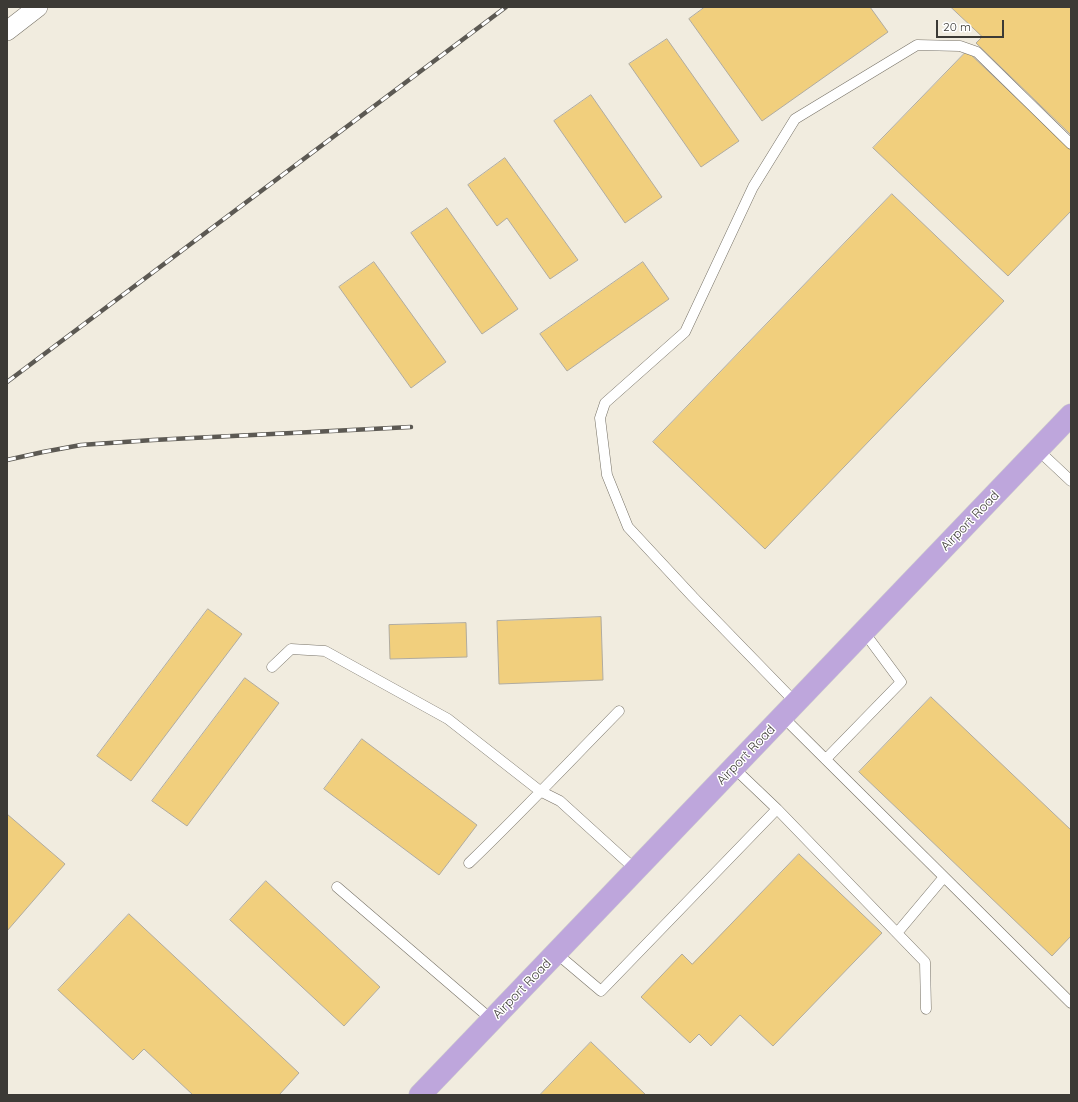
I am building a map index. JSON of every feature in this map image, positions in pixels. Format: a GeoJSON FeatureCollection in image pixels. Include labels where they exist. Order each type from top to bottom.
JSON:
{"type":"FeatureCollection","features":[{"type":"Feature","properties":{"kind":"highway","name":"Airport Road"},"geometry":{"type":"LineString","coordinates":[[420,1095],[1071,415]]}},
{"type":"Feature","properties":{"kind":"street"},"geometry":{"type":"LineString","coordinates":[[7,31],[38,7]]}},
{"type":"Feature","properties":{"kind":"lane"},"geometry":{"type":"LineString","coordinates":[[1071,144],[977,52],[960,46],[917,45],[795,119],[753,187],[685,332],[605,403],[600,418],[607,475],[628,527],[692,597],[789,710],[826,759],[1071,1003]]}},
{"type":"Feature","properties":{"kind":"lane"},"geometry":{"type":"LineString","coordinates":[[1038,450],[1071,481]]}},
{"type":"Feature","properties":{"kind":"lane"},"geometry":{"type":"LineString","coordinates":[[826,759],[901,682],[864,632]]}},
{"type":"Feature","properties":{"kind":"lane"},"geometry":{"type":"LineString","coordinates":[[272,667],[291,649],[325,651],[448,719],[540,791],[560,801],[636,870]]}},
{"type":"Feature","properties":{"kind":"lane"},"geometry":{"type":"LineString","coordinates":[[470,863],[521,813],[540,791],[619,711]]}},
{"type":"Feature","properties":{"kind":"lane"},"geometry":{"type":"LineString","coordinates":[[734,768],[777,809],[925,962],[926,1009]]}},
{"type":"Feature","properties":{"kind":"lane"},"geometry":{"type":"LineString","coordinates":[[556,953],[601,991],[777,809]]}},
{"type":"Feature","properties":{"kind":"lane"},"geometry":{"type":"LineString","coordinates":[[897,933],[944,877]]}},
{"type":"Feature","properties":{"kind":"lane"},"geometry":{"type":"LineString","coordinates":[[337,887],[492,1020]]}},
{"type":"Feature","properties":{"kind":"building"},"geometry":{"type":"Polygon","coordinates":[[[705,7],[870,7],[888,32],[762,121],[689,19],[705,7]]]}},
{"type":"Feature","properties":{"kind":"building"},"geometry":{"type":"Polygon","coordinates":[[[951,7],[1071,7],[1071,135],[976,43],[982,37],[951,7]]]}},
{"type":"Feature","properties":{"kind":"building"},"geometry":{"type":"Polygon","coordinates":[[[667,39],[739,141],[701,167],[629,64],[667,39]]]}},
{"type":"Feature","properties":{"kind":"building"},"geometry":{"type":"Polygon","coordinates":[[[967,51],[1071,150],[1071,211],[1008,276],[873,148],[967,51]]]}},
{"type":"Feature","properties":{"kind":"building"},"geometry":{"type":"Polygon","coordinates":[[[591,95],[662,197],[625,223],[554,121],[591,95]]]}},
{"type":"Feature","properties":{"kind":"building"},"geometry":{"type":"Polygon","coordinates":[[[505,158],[578,260],[550,279],[507,218],[497,226],[468,185],[505,158]]]}},
{"type":"Feature","properties":{"kind":"building"},"geometry":{"type":"Polygon","coordinates":[[[892,194],[1004,301],[765,549],[653,442],[892,194]]]}},
{"type":"Feature","properties":{"kind":"building"},"geometry":{"type":"Polygon","coordinates":[[[447,208],[518,309],[482,334],[411,233],[447,208]]]}},
{"type":"Feature","properties":{"kind":"building"},"geometry":{"type":"Polygon","coordinates":[[[374,262],[446,362],[411,388],[339,287],[374,262]]]}},
{"type":"Feature","properties":{"kind":"building"},"geometry":{"type":"Polygon","coordinates":[[[643,262],[669,299],[567,371],[540,334],[643,262]]]}},
{"type":"Feature","properties":{"kind":"building"},"geometry":{"type":"Polygon","coordinates":[[[208,609],[242,634],[131,781],[97,756],[208,609]]]}},
{"type":"Feature","properties":{"kind":"building"},"geometry":{"type":"Polygon","coordinates":[[[601,617],[603,680],[499,684],[497,621],[601,617]]]}},
{"type":"Feature","properties":{"kind":"building"},"geometry":{"type":"Polygon","coordinates":[[[466,623],[467,657],[390,659],[389,625],[466,623]]]}},
{"type":"Feature","properties":{"kind":"building"},"geometry":{"type":"Polygon","coordinates":[[[245,678],[279,703],[187,826],[152,801],[245,678]]]}},
{"type":"Feature","properties":{"kind":"building"},"geometry":{"type":"Polygon","coordinates":[[[931,697],[1071,830],[1071,936],[1052,956],[859,772],[931,697]]]}},
{"type":"Feature","properties":{"kind":"building"},"geometry":{"type":"Polygon","coordinates":[[[362,739],[477,825],[439,875],[324,789],[362,739]]]}},
{"type":"Feature","properties":{"kind":"building"},"geometry":{"type":"Polygon","coordinates":[[[7,814],[65,864],[7,931],[7,814]]]}},
{"type":"Feature","properties":{"kind":"building"},"geometry":{"type":"Polygon","coordinates":[[[799,854],[882,933],[773,1046],[740,1015],[711,1046],[699,1034],[690,1043],[641,997],[682,954],[692,964],[799,854]]]}},
{"type":"Feature","properties":{"kind":"building"},"geometry":{"type":"Polygon","coordinates":[[[266,881],[380,987],[344,1026],[230,920],[266,881]]]}},
{"type":"Feature","properties":{"kind":"building"},"geometry":{"type":"Polygon","coordinates":[[[129,914],[299,1073],[279,1095],[193,1095],[144,1049],[133,1060],[58,990],[129,914]]]}},
{"type":"Feature","properties":{"kind":"building"},"geometry":{"type":"Polygon","coordinates":[[[591,1042],[646,1095],[540,1095],[591,1042]]]}},
{"type":"Feature","properties":{"kind":"railway"},"geometry":{"type":"LineString","coordinates":[[7,382],[506,7]]}},
{"type":"Feature","properties":{"kind":"railway"},"geometry":{"type":"LineString","coordinates":[[7,460],[81,445],[411,427]]}}]}
